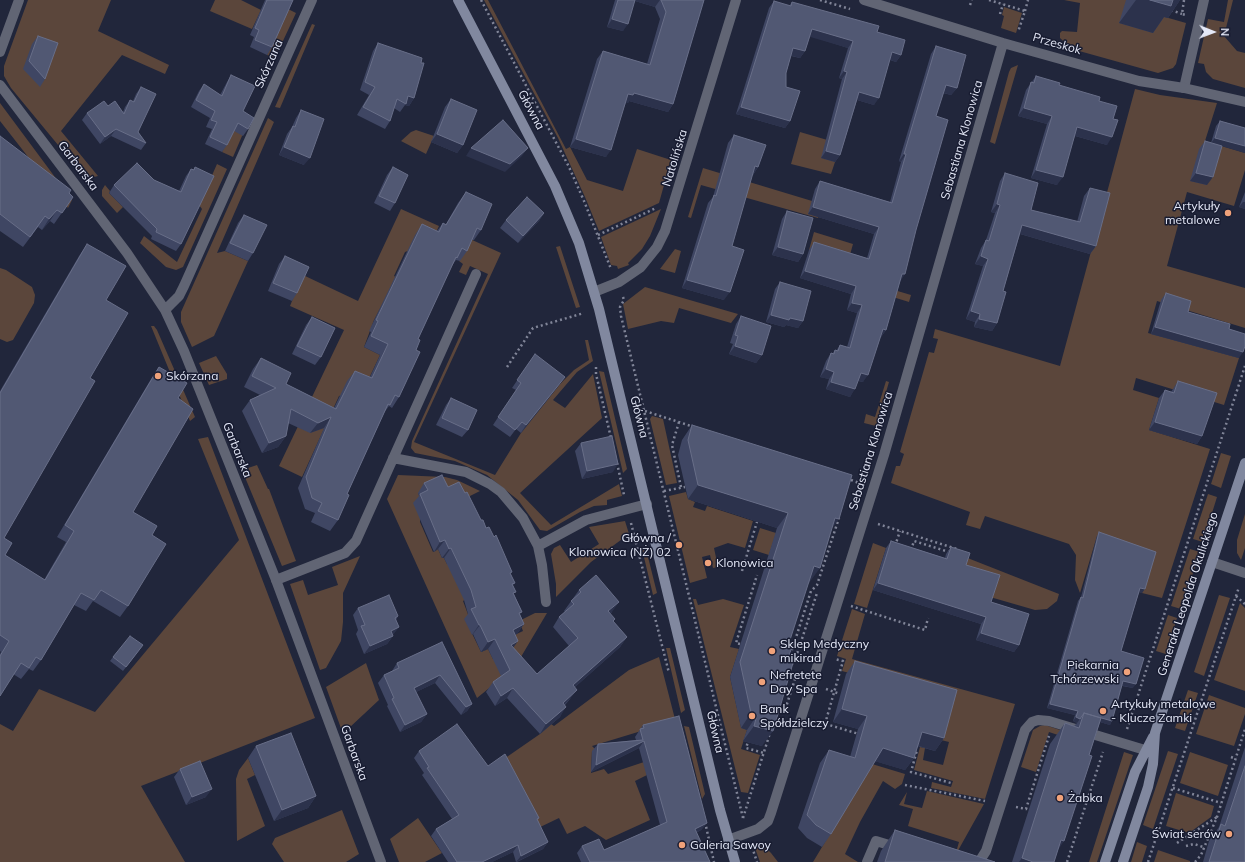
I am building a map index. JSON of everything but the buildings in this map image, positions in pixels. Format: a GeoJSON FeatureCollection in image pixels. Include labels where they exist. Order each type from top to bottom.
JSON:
{"type":"FeatureCollection","features":[{"type":"Feature","properties":{"kind":"street"},"geometry":{"type":"LineString","coordinates":[[0,52],[19,0]]}},
{"type":"Feature","properties":{"kind":"street","name":"Skórzana"},"geometry":{"type":"LineString","coordinates":[[165,310],[179,296],[184,286],[312,0]]}},
{"type":"Feature","properties":{"kind":"street","name":"Główna"},"geometry":{"type":"LineString","coordinates":[[458,0],[555,186],[579,243],[599,309],[728,840],[735,862]]}},
{"type":"Feature","properties":{"kind":"street","name":"Natolińska"},"geometry":{"type":"LineString","coordinates":[[594,292],[619,282],[641,267],[657,247],[665,231],[736,0]]}},
{"type":"Feature","properties":{"kind":"street","name":"Przeskok"},"geometry":{"type":"LineString","coordinates":[[864,0],[1003,43],[1139,81],[1184,88],[1245,102]]}},
{"type":"Feature","properties":{"kind":"street"},"geometry":{"type":"LineString","coordinates":[[1184,88],[1204,0]]}},
{"type":"Feature","properties":{"kind":"street","name":"Sebastiana Klonowica"},"geometry":{"type":"LineString","coordinates":[[728,840],[758,829],[768,821],[772,813],[884,455],[1003,43]]}},
{"type":"Feature","properties":{"kind":"street","name":"Garbarska"},"geometry":{"type":"LineString","coordinates":[[0,85],[127,253],[165,310],[184,351],[276,580],[381,862]]}},
{"type":"Feature","properties":{"kind":"street"},"geometry":{"type":"LineString","coordinates":[[276,580],[340,555],[351,548],[356,541],[476,274]]}},
{"type":"Feature","properties":{"kind":"street"},"geometry":{"type":"LineString","coordinates":[[393,458],[459,470],[490,484],[501,492],[523,518],[538,546],[542,565],[546,602]]}},
{"type":"Feature","properties":{"kind":"street","name":"Generała Leopolda Okulickiego"},"geometry":{"type":"LineString","coordinates":[[1105,862],[1135,772],[1155,733],[1245,462]]}},
{"type":"Feature","properties":{"kind":"street"},"geometry":{"type":"LineString","coordinates":[[538,546],[586,520],[647,504]]}},
{"type":"Feature","properties":{"kind":"street"},"geometry":{"type":"LineString","coordinates":[[1212,562],[1244,572]]}},
{"type":"Feature","properties":{"kind":"street"},"geometry":{"type":"LineString","coordinates":[[979,862],[986,851],[1025,730],[1032,722],[1038,720],[1049,721],[1145,750]]}},
{"type":"Feature","properties":{"kind":"street","name":"Generała Leopolda Okulickiego"},"geometry":{"type":"LineString","coordinates":[[1123,862],[1148,787],[1153,764],[1155,733]]}},
{"type":"Feature","properties":{"kind":"street"},"geometry":{"type":"LineString","coordinates":[[867,862],[876,841],[911,851]]}},
{"type":"Feature","properties":{"kind":"path"},"geometry":{"type":"LineString","coordinates":[[820,0],[857,11]]}},
{"type":"Feature","properties":{"kind":"path"},"geometry":{"type":"LineString","coordinates":[[970,6],[972,0]]}},
{"type":"Feature","properties":{"kind":"path"},"geometry":{"type":"LineString","coordinates":[[989,0],[1025,11]]}},
{"type":"Feature","properties":{"kind":"path"},"geometry":{"type":"LineString","coordinates":[[1015,46],[1028,0]]}},
{"type":"Feature","properties":{"kind":"path"},"geometry":{"type":"LineString","coordinates":[[1182,14],[1184,0]]}},
{"type":"Feature","properties":{"kind":"path"},"geometry":{"type":"LineString","coordinates":[[1000,14],[1003,4]]}},
{"type":"Feature","properties":{"kind":"path"},"geometry":{"type":"LineString","coordinates":[[1170,10],[1191,17]]}},
{"type":"Feature","properties":{"kind":"path"},"geometry":{"type":"LineString","coordinates":[[598,235],[661,205]]}},
{"type":"Feature","properties":{"kind":"path"},"geometry":{"type":"LineString","coordinates":[[582,305],[586,320]]}},
{"type":"Feature","properties":{"kind":"path"},"geometry":{"type":"LineString","coordinates":[[507,367],[533,328],[599,309]]}},
{"type":"Feature","properties":{"kind":"path"},"geometry":{"type":"LineString","coordinates":[[596,360],[596,374],[611,440]]}},
{"type":"Feature","properties":{"kind":"path"},"geometry":{"type":"LineString","coordinates":[[1123,743],[1245,366]]}},
{"type":"Feature","properties":{"kind":"path"},"geometry":{"type":"LineString","coordinates":[[645,411],[700,429]]}},
{"type":"Feature","properties":{"kind":"path"},"geometry":{"type":"LineString","coordinates":[[664,491],[683,487],[672,445],[679,422]]}},
{"type":"Feature","properties":{"kind":"path"},"geometry":{"type":"LineString","coordinates":[[616,462],[671,680]]}},
{"type":"Feature","properties":{"kind":"path"},"geometry":{"type":"LineString","coordinates":[[844,478],[862,484],[864,477]]}},
{"type":"Feature","properties":{"kind":"path"},"geometry":{"type":"LineString","coordinates":[[848,488],[850,480]]}},
{"type":"Feature","properties":{"kind":"path"},"geometry":{"type":"LineString","coordinates":[[793,662],[791,653],[811,591],[818,585],[841,510]]}},
{"type":"Feature","properties":{"kind":"path"},"geometry":{"type":"LineString","coordinates":[[742,571],[757,522]]}},
{"type":"Feature","properties":{"kind":"path"},"geometry":{"type":"LineString","coordinates":[[875,523],[957,549],[955,555],[914,541],[911,551],[917,553]]}},
{"type":"Feature","properties":{"kind":"path"},"geometry":{"type":"LineString","coordinates":[[894,550],[900,531]]}},
{"type":"Feature","properties":{"kind":"path"},"geometry":{"type":"LineString","coordinates":[[1148,862],[1244,572]]}},
{"type":"Feature","properties":{"kind":"path"},"geometry":{"type":"LineString","coordinates":[[740,644],[736,643],[757,575]]}},
{"type":"Feature","properties":{"kind":"path"},"geometry":{"type":"LineString","coordinates":[[791,669],[817,593]]}},
{"type":"Feature","properties":{"kind":"path"},"geometry":{"type":"LineString","coordinates":[[1236,596],[1245,604]]}},
{"type":"Feature","properties":{"kind":"path"},"geometry":{"type":"LineString","coordinates":[[849,605],[925,630],[928,618]]}},
{"type":"Feature","properties":{"kind":"path"},"geometry":{"type":"LineString","coordinates":[[824,724],[843,662],[832,658]]}},
{"type":"Feature","properties":{"kind":"path"},"geometry":{"type":"LineString","coordinates":[[779,705],[786,707],[794,680]]}},
{"type":"Feature","properties":{"kind":"path"},"geometry":{"type":"LineString","coordinates":[[822,688],[840,694]]}},
{"type":"Feature","properties":{"kind":"path"},"geometry":{"type":"LineString","coordinates":[[777,712],[782,698]]}},
{"type":"Feature","properties":{"kind":"path"},"geometry":{"type":"LineString","coordinates":[[812,720],[865,735]]}},
{"type":"Feature","properties":{"kind":"path"},"geometry":{"type":"LineString","coordinates":[[743,818],[773,726]]}},
{"type":"Feature","properties":{"kind":"path"},"geometry":{"type":"LineString","coordinates":[[1195,862],[1201,855],[1203,847],[1217,817],[1245,729]]}},
{"type":"Feature","properties":{"kind":"path"},"geometry":{"type":"LineString","coordinates":[[905,785],[1026,809],[1050,735],[1057,738]]}},
{"type":"Feature","properties":{"kind":"path"},"geometry":{"type":"LineString","coordinates":[[750,736],[746,748],[764,753]]}},
{"type":"Feature","properties":{"kind":"path"},"geometry":{"type":"LineString","coordinates":[[1067,862],[1107,739]]}},
{"type":"Feature","properties":{"kind":"path"},"geometry":{"type":"LineString","coordinates":[[910,748],[917,750],[911,772],[951,783]]}},
{"type":"Feature","properties":{"kind":"path"},"geometry":{"type":"LineString","coordinates":[[1097,750],[1103,752]]}},
{"type":"Feature","properties":{"kind":"path"},"geometry":{"type":"LineString","coordinates":[[1231,757],[1236,759]]}},
{"type":"Feature","properties":{"kind":"path"},"geometry":{"type":"LineString","coordinates":[[1173,788],[1221,804]]}},
{"type":"Feature","properties":{"kind":"path"},"geometry":{"type":"LineString","coordinates":[[704,817],[714,862]]}},
{"type":"Feature","properties":{"kind":"path"},"geometry":{"type":"LineString","coordinates":[[1177,843],[1217,817]]}},
{"type":"Feature","properties":{"kind":"path"},"geometry":{"type":"LineString","coordinates":[[1186,846],[1194,844],[1203,847]]}},
{"type":"Feature","properties":{"kind":"shaded area"},"geometry":{"type":"Polygon","coordinates":[[[28,0],[111,0],[98,31],[169,65],[165,74],[122,55],[61,131],[98,176],[90,178],[82,174],[11,88],[4,76],[4,66],[28,0]]]}},
{"type":"Feature","properties":{"kind":"shaded area"},"geometry":{"type":"Polygon","coordinates":[[[215,0],[241,0],[261,10],[252,29],[210,11],[215,0]]]}},
{"type":"Feature","properties":{"kind":"shaded area"},"geometry":{"type":"Polygon","coordinates":[[[484,0],[488,0],[566,149],[570,147],[587,180],[623,191],[637,149],[671,160],[659,203],[599,231],[558,138],[484,0]]]}},
{"type":"Feature","properties":{"kind":"shaded area"},"geometry":{"type":"Polygon","coordinates":[[[1064,0],[1126,0],[1158,15],[1186,23],[1176,64],[1173,68],[1158,73],[1072,49],[1060,38],[1060,33],[1062,31],[1077,32],[1080,3],[1064,0]]]}},
{"type":"Feature","properties":{"kind":"shaded area"},"geometry":{"type":"Polygon","coordinates":[[[1228,0],[1233,0],[1224,36],[1237,51],[1245,53],[1245,88],[1213,79],[1206,72],[1204,64],[1198,63],[1208,19],[1224,22],[1228,0]]]}},
{"type":"Feature","properties":{"kind":"shaded area"},"geometry":{"type":"Polygon","coordinates":[[[1004,7],[1022,13],[1016,33],[1001,28],[1004,16],[1002,15],[1004,7]]]}},
{"type":"Feature","properties":{"kind":"shaded area"},"geometry":{"type":"Polygon","coordinates":[[[288,9],[296,13],[275,58],[267,55],[288,9]]]}},
{"type":"Feature","properties":{"kind":"shaded area"},"geometry":{"type":"Polygon","coordinates":[[[312,24],[315,25],[280,108],[275,107],[312,24]]]}},
{"type":"Feature","properties":{"kind":"shaded area"},"geometry":{"type":"Polygon","coordinates":[[[1018,65],[995,144],[990,142],[1009,72],[1011,68],[1018,65]]]}},
{"type":"Feature","properties":{"kind":"shaded area"},"geometry":{"type":"Polygon","coordinates":[[[1135,89],[1160,95],[1217,103],[1205,141],[1245,153],[1245,170],[1234,206],[1187,192],[1167,266],[1245,288],[1245,328],[1157,301],[1148,333],[1239,358],[1224,405],[1136,378],[1133,390],[1159,398],[1149,430],[1210,449],[1162,598],[1142,593],[1153,556],[1097,536],[1080,593],[1075,580],[1076,555],[1069,544],[985,516],[980,529],[966,525],[970,512],[891,483],[896,466],[900,466],[904,454],[900,452],[929,352],[934,353],[938,339],[933,338],[935,329],[1060,366],[1135,89]]]}},
{"type":"Feature","properties":{"kind":"shaded area"},"geometry":{"type":"Polygon","coordinates":[[[0,103],[72,200],[68,208],[0,121],[0,103]]]}},
{"type":"Feature","properties":{"kind":"shaded area"},"geometry":{"type":"Polygon","coordinates":[[[239,117],[248,122],[233,157],[222,152],[239,117]]]}},
{"type":"Feature","properties":{"kind":"shaded area"},"geometry":{"type":"Polygon","coordinates":[[[268,118],[274,122],[217,253],[225,251],[248,261],[214,336],[192,347],[181,322],[181,312],[268,118]]]}},
{"type":"Feature","properties":{"kind":"shaded area"},"geometry":{"type":"Polygon","coordinates":[[[416,130],[434,136],[426,154],[401,141],[411,132],[416,130]]]}},
{"type":"Feature","properties":{"kind":"shaded area"},"geometry":{"type":"Polygon","coordinates":[[[800,132],[841,144],[831,174],[791,164],[800,132]]]}},
{"type":"Feature","properties":{"kind":"shaded area"},"geometry":{"type":"Polygon","coordinates":[[[217,164],[227,169],[183,267],[176,270],[166,267],[140,243],[144,236],[177,262],[202,209],[199,205],[217,164]]]}},
{"type":"Feature","properties":{"kind":"shaded area"},"geometry":{"type":"Polygon","coordinates":[[[703,168],[822,204],[818,218],[701,185],[691,218],[688,217],[703,168]]]}},
{"type":"Feature","properties":{"kind":"shaded area"},"geometry":{"type":"Polygon","coordinates":[[[105,185],[110,191],[109,193],[123,207],[117,213],[102,196],[102,190],[105,185]]]}},
{"type":"Feature","properties":{"kind":"shaded area"},"geometry":{"type":"Polygon","coordinates":[[[401,209],[439,226],[431,243],[405,252],[394,276],[396,277],[374,320],[364,347],[380,355],[364,389],[339,396],[302,477],[279,466],[344,330],[290,306],[303,275],[358,301],[401,209]]]}},
{"type":"Feature","properties":{"kind":"shaded area"},"geometry":{"type":"Polygon","coordinates":[[[661,209],[650,236],[642,249],[628,263],[629,265],[618,269],[617,266],[611,265],[601,237],[661,209]]]}},
{"type":"Feature","properties":{"kind":"shaded area"},"geometry":{"type":"Polygon","coordinates":[[[814,232],[853,244],[848,262],[809,250],[814,232]]]}},
{"type":"Feature","properties":{"kind":"shaded area"},"geometry":{"type":"Polygon","coordinates":[[[470,239],[501,253],[414,442],[495,475],[521,433],[560,384],[574,370],[589,360],[585,340],[588,340],[593,361],[577,372],[553,400],[565,408],[593,374],[602,418],[520,493],[551,525],[619,484],[622,496],[607,500],[607,505],[594,506],[580,512],[547,531],[540,530],[518,500],[487,475],[455,461],[415,453],[411,448],[412,441],[488,274],[470,266],[466,275],[459,272],[463,264],[459,261],[470,239]]]}},
{"type":"Feature","properties":{"kind":"shaded area"},"geometry":{"type":"Polygon","coordinates":[[[560,246],[580,307],[576,308],[556,247],[560,246]]]}},
{"type":"Feature","properties":{"kind":"shaded area"},"geometry":{"type":"Polygon","coordinates":[[[675,249],[681,251],[675,273],[660,269],[675,249]]]}},
{"type":"Feature","properties":{"kind":"shaded area"},"geometry":{"type":"Polygon","coordinates":[[[0,268],[6,270],[32,287],[35,295],[34,303],[13,340],[7,342],[0,339],[0,268]]]}},
{"type":"Feature","properties":{"kind":"shaded area"},"geometry":{"type":"Polygon","coordinates":[[[857,279],[911,295],[909,302],[854,285],[857,279]]]}},
{"type":"Feature","properties":{"kind":"shaded area"},"geometry":{"type":"Polygon","coordinates":[[[645,287],[738,314],[731,323],[679,308],[674,323],[661,321],[628,329],[623,304],[645,287]]]}},
{"type":"Feature","properties":{"kind":"shaded area"},"geometry":{"type":"Polygon","coordinates":[[[151,326],[154,326],[157,330],[195,417],[190,421],[151,326]]]}},
{"type":"Feature","properties":{"kind":"shaded area"},"geometry":{"type":"Polygon","coordinates":[[[216,356],[227,374],[227,379],[209,385],[199,363],[216,356]]]}},
{"type":"Feature","properties":{"kind":"shaded area"},"geometry":{"type":"Polygon","coordinates":[[[599,371],[604,372],[627,469],[623,473],[599,371]]]}},
{"type":"Feature","properties":{"kind":"shaded area"},"geometry":{"type":"Polygon","coordinates":[[[886,381],[889,382],[876,426],[864,423],[866,414],[875,417],[886,381]]]}},
{"type":"Feature","properties":{"kind":"shaded area"},"geometry":{"type":"Polygon","coordinates":[[[652,416],[663,419],[677,483],[666,485],[650,419],[652,416]]]}},
{"type":"Feature","properties":{"kind":"shaded area"},"geometry":{"type":"Polygon","coordinates":[[[208,437],[315,718],[141,786],[185,862],[0,862],[0,724],[13,731],[39,689],[95,712],[239,540],[198,439],[208,437]]]}},
{"type":"Feature","properties":{"kind":"shaded area"},"geometry":{"type":"Polygon","coordinates":[[[1221,453],[1231,456],[1221,488],[1211,484],[1221,453]]]}},
{"type":"Feature","properties":{"kind":"shaded area"},"geometry":{"type":"Polygon","coordinates":[[[257,465],[269,489],[296,561],[282,566],[242,470],[257,465]]]}},
{"type":"Feature","properties":{"kind":"shaded area"},"geometry":{"type":"Polygon","coordinates":[[[398,475],[445,477],[457,480],[480,491],[464,499],[418,493],[421,500],[420,522],[433,552],[438,549],[442,558],[444,558],[447,564],[449,563],[466,599],[463,601],[469,617],[465,619],[481,652],[488,649],[493,659],[506,639],[523,631],[519,621],[535,613],[547,613],[515,667],[477,698],[387,499],[398,475]]]}},
{"type":"Feature","properties":{"kind":"shaded area"},"geometry":{"type":"Polygon","coordinates":[[[686,492],[688,499],[695,502],[693,507],[705,511],[707,506],[753,521],[745,548],[728,543],[714,548],[718,567],[713,568],[710,555],[702,557],[707,578],[690,583],[669,496],[686,492]]]}},
{"type":"Feature","properties":{"kind":"shaded area"},"geometry":{"type":"Polygon","coordinates":[[[1208,494],[1217,497],[1203,542],[1193,539],[1208,494]]]}},
{"type":"Feature","properties":{"kind":"shaded area"},"geometry":{"type":"Polygon","coordinates":[[[1245,514],[1245,548],[1241,560],[1237,553],[1237,540],[1245,514]]]}},
{"type":"Feature","properties":{"kind":"shaded area"},"geometry":{"type":"Polygon","coordinates":[[[625,521],[629,534],[591,562],[556,597],[556,584],[551,554],[554,548],[560,545],[571,562],[599,544],[589,527],[625,521]]]}},
{"type":"Feature","properties":{"kind":"shaded area"},"geometry":{"type":"Polygon","coordinates":[[[760,528],[776,533],[769,555],[753,550],[760,528]]]}},
{"type":"Feature","properties":{"kind":"shaded area"},"geometry":{"type":"Polygon","coordinates":[[[873,543],[886,548],[867,608],[854,604],[873,543]]]}},
{"type":"Feature","properties":{"kind":"shaded area"},"geometry":{"type":"Polygon","coordinates":[[[642,549],[646,549],[657,593],[653,595],[642,549]]]}},
{"type":"Feature","properties":{"kind":"shaded area"},"geometry":{"type":"Polygon","coordinates":[[[1190,549],[1200,552],[1181,609],[1171,606],[1190,549]]]}},
{"type":"Feature","properties":{"kind":"shaded area"},"geometry":{"type":"Polygon","coordinates":[[[360,556],[343,593],[343,622],[341,641],[326,668],[320,670],[290,584],[303,580],[308,595],[338,585],[332,567],[360,556]]]}},
{"type":"Feature","properties":{"kind":"shaded area"},"geometry":{"type":"Polygon","coordinates":[[[965,557],[1059,594],[1057,601],[1047,609],[1035,610],[990,597],[961,572],[965,557]]]}},
{"type":"Feature","properties":{"kind":"shaded area"},"geometry":{"type":"Polygon","coordinates":[[[1219,595],[1230,598],[1204,676],[1194,672],[1219,595]]]}},
{"type":"Feature","properties":{"kind":"shaded area"},"geometry":{"type":"Polygon","coordinates":[[[693,599],[696,599],[698,605],[723,599],[744,605],[730,647],[739,649],[730,677],[741,727],[747,730],[741,749],[760,755],[748,793],[741,792],[693,599]]]}},
{"type":"Feature","properties":{"kind":"shaded area"},"geometry":{"type":"Polygon","coordinates":[[[1240,603],[1245,608],[1245,691],[1214,680],[1240,603]]]}},
{"type":"Feature","properties":{"kind":"shaded area"},"geometry":{"type":"Polygon","coordinates":[[[852,609],[865,614],[852,659],[1015,704],[985,799],[931,788],[932,782],[951,787],[953,781],[914,770],[920,747],[925,748],[923,760],[943,765],[949,742],[941,740],[951,702],[842,671],[846,659],[837,656],[852,609]]]}},
{"type":"Feature","properties":{"kind":"shaded area"},"geometry":{"type":"Polygon","coordinates":[[[1168,615],[1177,618],[1166,654],[1156,651],[1168,615]]]}},
{"type":"Feature","properties":{"kind":"shaded area"},"geometry":{"type":"Polygon","coordinates":[[[666,648],[670,648],[685,710],[681,713],[666,648]]]}},
{"type":"Feature","properties":{"kind":"shaded area"},"geometry":{"type":"Polygon","coordinates":[[[659,657],[676,723],[638,732],[592,746],[597,751],[592,751],[591,773],[604,769],[608,774],[644,762],[647,775],[635,781],[650,820],[606,840],[585,826],[567,834],[559,818],[534,830],[501,761],[540,734],[551,724],[554,726],[629,670],[659,657]]]}},
{"type":"Feature","properties":{"kind":"shaded area"},"geometry":{"type":"Polygon","coordinates":[[[366,663],[379,700],[349,728],[342,731],[326,687],[366,663]]]}},
{"type":"Feature","properties":{"kind":"shaded area"},"geometry":{"type":"Polygon","coordinates":[[[1188,690],[1198,693],[1185,731],[1175,728],[1188,690]]]}},
{"type":"Feature","properties":{"kind":"shaded area"},"geometry":{"type":"Polygon","coordinates":[[[1209,695],[1245,708],[1245,714],[1234,746],[1196,734],[1209,695]]]}},
{"type":"Feature","properties":{"kind":"shaded area"},"geometry":{"type":"Polygon","coordinates":[[[1045,725],[1087,739],[1085,744],[1049,732],[1036,772],[1021,767],[1033,730],[1045,725]]]}},
{"type":"Feature","properties":{"kind":"shaded area"},"geometry":{"type":"Polygon","coordinates":[[[684,726],[689,727],[705,794],[702,799],[684,726]]]}},
{"type":"Feature","properties":{"kind":"shaded area"},"geometry":{"type":"Polygon","coordinates":[[[1168,751],[1178,754],[1153,829],[1143,825],[1168,751]]]}},
{"type":"Feature","properties":{"kind":"shaded area"},"geometry":{"type":"Polygon","coordinates":[[[1124,752],[1133,755],[1097,862],[1089,862],[1124,752]]]}},
{"type":"Feature","properties":{"kind":"shaded area"},"geometry":{"type":"Polygon","coordinates":[[[1190,752],[1228,765],[1218,796],[1180,783],[1190,752]]]}},
{"type":"Feature","properties":{"kind":"shaded area"},"geometry":{"type":"Polygon","coordinates":[[[248,758],[255,775],[247,779],[265,826],[237,841],[236,779],[239,770],[248,758]]]}},
{"type":"Feature","properties":{"kind":"shaded area"},"geometry":{"type":"Polygon","coordinates":[[[872,764],[905,774],[902,784],[895,789],[883,781],[860,822],[845,854],[858,862],[813,862],[872,764]]]}},
{"type":"Feature","properties":{"kind":"shaded area"},"geometry":{"type":"Polygon","coordinates":[[[927,791],[984,804],[955,856],[959,842],[908,826],[913,809],[899,805],[907,792],[904,804],[922,808],[927,791]]]}},
{"type":"Feature","properties":{"kind":"shaded area"},"geometry":{"type":"Polygon","coordinates":[[[1176,793],[1214,806],[1211,817],[1189,833],[1166,826],[1176,793]]]}},
{"type":"Feature","properties":{"kind":"shaded area"},"geometry":{"type":"Polygon","coordinates":[[[342,810],[359,854],[346,862],[284,862],[272,844],[275,838],[342,810]]]}},
{"type":"Feature","properties":{"kind":"shaded area"},"geometry":{"type":"Polygon","coordinates":[[[418,818],[442,853],[425,862],[399,862],[390,839],[418,818]]]}},
{"type":"Feature","properties":{"kind":"shaded area"},"geometry":{"type":"Polygon","coordinates":[[[1137,842],[1147,846],[1142,862],[1131,862],[1137,842]]]}},
{"type":"Feature","properties":{"kind":"shaded area"},"geometry":{"type":"Polygon","coordinates":[[[763,845],[778,862],[760,862],[755,848],[763,845]]]}},
{"type":"Feature","properties":{"kind":"shaded area"},"geometry":{"type":"Polygon","coordinates":[[[1158,850],[1190,861],[1190,862],[1154,862],[1158,850]]]}},
{"type":"Feature","properties":{"kind":"place","name":"Artykuły metalowe"},"geometry":{"type":"Point","coordinates":[1228,213]}},
{"type":"Feature","properties":{"kind":"place","name":"Skórzana"},"geometry":{"type":"Point","coordinates":[158,376]}},
{"type":"Feature","properties":{"kind":"place","name":"Główna / Klonowica (NŻ) 02"},"geometry":{"type":"Point","coordinates":[679,545]}},
{"type":"Feature","properties":{"kind":"place","name":"Klonowica"},"geometry":{"type":"Point","coordinates":[708,563]}},
{"type":"Feature","properties":{"kind":"place","name":"Sklep Medyczny mikirad"},"geometry":{"type":"Point","coordinates":[772,651]}},
{"type":"Feature","properties":{"kind":"place","name":"Piekarnia Tchórzewski"},"geometry":{"type":"Point","coordinates":[1127,672]}},
{"type":"Feature","properties":{"kind":"place","name":"Nefretete Day Spa"},"geometry":{"type":"Point","coordinates":[762,682]}},
{"type":"Feature","properties":{"kind":"place","name":"Artykuły metalowe - Klucze Zamki"},"geometry":{"type":"Point","coordinates":[1103,711]}},
{"type":"Feature","properties":{"kind":"place","name":"Bank Spółdzielczy"},"geometry":{"type":"Point","coordinates":[752,716]}},
{"type":"Feature","properties":{"kind":"place","name":"Żabka"},"geometry":{"type":"Point","coordinates":[1060,798]}},
{"type":"Feature","properties":{"kind":"place","name":"Świat serów"},"geometry":{"type":"Point","coordinates":[1229,834]}},
{"type":"Feature","properties":{"kind":"place","name":"Galeria Sawoy"},"geometry":{"type":"Point","coordinates":[682,845]}}]}
